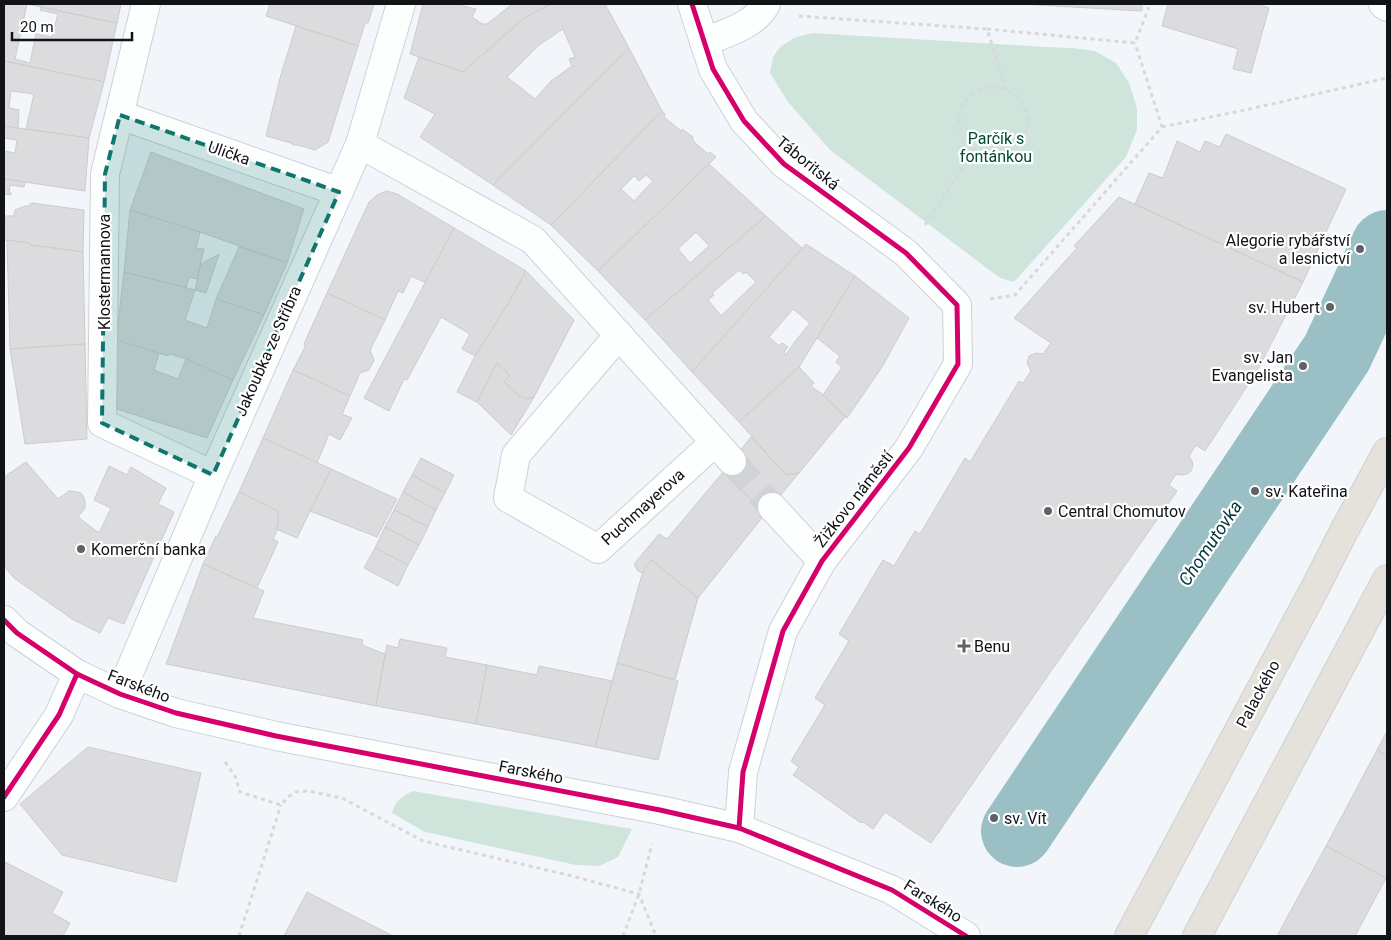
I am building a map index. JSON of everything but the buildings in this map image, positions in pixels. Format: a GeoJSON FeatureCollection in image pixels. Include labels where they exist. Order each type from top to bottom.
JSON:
{"type":"FeatureCollection","features":[{"type":"Feature","properties":{"kind":"main road","name":"Palackého"},"geometry":{"type":"LineString","coordinates":[[1129,936],[1387,452]]}},
{"type":"Feature","properties":{"kind":"main road"},"geometry":{"type":"LineString","coordinates":[[1197,936],[1387,579]]}},
{"type":"Feature","properties":{"kind":"street","name":"Klostermannova"},"geometry":{"type":"LineString","coordinates":[[146,4],[105,174],[102,423],[213,475]]}},
{"type":"Feature","properties":{"kind":"street","name":"Jakoubka ze Stříbra"},"geometry":{"type":"LineString","coordinates":[[120,694],[213,475],[360,144],[401,4]]}},
{"type":"Feature","properties":{"kind":"street","name":"Táboritská"},"geometry":{"type":"LineString","coordinates":[[692,4],[713,69],[744,121],[784,164],[906,253],[957,305]]}},
{"type":"Feature","properties":{"kind":"street"},"geometry":{"type":"LineString","coordinates":[[1383,4],[1387,8]]}},
{"type":"Feature","properties":{"kind":"street"},"geometry":{"type":"LineString","coordinates":[[704,42],[742,26],[763,8]]}},
{"type":"Feature","properties":{"kind":"street","name":"Ulička"},"geometry":{"type":"LineString","coordinates":[[120,115],[339,192]]}},
{"type":"Feature","properties":{"kind":"street","name":"Puchmayerova"},"geometry":{"type":"LineString","coordinates":[[360,144],[533,240],[619,335],[723,452],[598,549],[508,498],[516,455],[619,335]]}},
{"type":"Feature","properties":{"kind":"street","name":"Žižkovo náměstí"},"geometry":{"type":"LineString","coordinates":[[738,828],[743,772],[784,632],[822,561],[910,448],[958,364],[957,305]]}},
{"type":"Feature","properties":{"kind":"street"},"geometry":{"type":"LineString","coordinates":[[772,506],[822,561]]}},
{"type":"Feature","properties":{"kind":"street","name":"Farského"},"geometry":{"type":"LineString","coordinates":[[4,620],[17,633],[77,674],[120,694],[176,713],[276,736],[660,810],[738,828],[892,890],[966,936]]}},
{"type":"Feature","properties":{"kind":"street"},"geometry":{"type":"LineString","coordinates":[[4,797],[59,715],[77,674]]}},
{"type":"Feature","properties":{"kind":"path"},"geometry":{"type":"LineString","coordinates":[[1149,6],[1135,43],[1162,127]]}},
{"type":"Feature","properties":{"kind":"path"},"geometry":{"type":"LineString","coordinates":[[763,8],[1135,43]]}},
{"type":"Feature","properties":{"kind":"path"},"geometry":{"type":"LineString","coordinates":[[987,29],[1006,90]]}},
{"type":"Feature","properties":{"kind":"path"},"geometry":{"type":"LineString","coordinates":[[957,305],[1015,295],[1162,127],[1387,78]]}},
{"type":"Feature","properties":{"kind":"path"},"geometry":{"type":"LineString","coordinates":[[995,87],[1006,90],[1016,96],[1023,104],[1027,115],[1027,126],[1017,146],[1007,153],[996,156],[985,155],[974,150],[966,143],[961,133],[960,111],[965,101],[974,93],[984,88],[995,87]]}},
{"type":"Feature","properties":{"kind":"path"},"geometry":{"type":"LineString","coordinates":[[906,253],[974,150]]}},
{"type":"Feature","properties":{"kind":"path"},"geometry":{"type":"LineString","coordinates":[[221,759],[227,763],[235,776],[240,792],[281,805]]}},
{"type":"Feature","properties":{"kind":"path"},"geometry":{"type":"LineString","coordinates":[[240,936],[281,805],[296,792],[308,791],[342,798],[423,841],[568,875],[639,894]]}},
{"type":"Feature","properties":{"kind":"path"},"geometry":{"type":"LineString","coordinates":[[624,936],[639,894],[660,810]]}},
{"type":"Feature","properties":{"kind":"path"},"geometry":{"type":"LineString","coordinates":[[639,894],[656,936]]}},
{"type":"Feature","properties":{"kind":"highlighted area"},"geometry":{"type":"Polygon","coordinates":[[[120,115],[339,192],[213,475],[102,423],[105,174],[120,115]]]}},
{"type":"Feature","properties":{"kind":"green space","name":"Parčík s fontánkou"},"geometry":{"type":"Polygon","coordinates":[[[812,33],[1072,48],[1095,51],[1116,63],[1129,83],[1137,108],[1137,130],[1126,157],[1014,282],[1000,278],[830,150],[788,102],[770,73],[773,57],[780,47],[794,38],[812,33]]]}},
{"type":"Feature","properties":{"kind":"green space"},"geometry":{"type":"Polygon","coordinates":[[[413,791],[632,829],[618,857],[599,866],[576,865],[425,832],[392,813],[399,799],[413,791]]]}},
{"type":"Feature","properties":{"kind":"waterway","name":"Chomutovka"},"geometry":{"type":"LineString","coordinates":[[1017,831],[1337,353],[1387,246]]}},
{"type":"Feature","properties":{"kind":"tunnel"},"geometry":{"type":"LineString","coordinates":[[732,461],[772,507]]}},
{"type":"Feature","properties":{"kind":"cycle path"},"geometry":{"type":"LineString","coordinates":[[692,4],[713,69],[744,121],[784,164],[906,253],[957,305],[958,364],[909,448],[822,561],[783,631],[743,772],[739,828]]}},
{"type":"Feature","properties":{"kind":"cycle path"},"geometry":{"type":"LineString","coordinates":[[4,620],[17,633],[77,674],[120,694],[176,713],[276,736],[660,810],[739,828],[892,890],[966,936]]}},
{"type":"Feature","properties":{"kind":"cycle path"},"geometry":{"type":"LineString","coordinates":[[4,797],[59,715],[77,674]]}},
{"type":"Feature","properties":{"kind":"place","name":"Alegorie rybářství a lesnictví"},"geometry":{"type":"Point","coordinates":[1360,249]}},
{"type":"Feature","properties":{"kind":"place","name":"sv. Hubert"},"geometry":{"type":"Point","coordinates":[1330,307]}},
{"type":"Feature","properties":{"kind":"place","name":"sv. Jan Evangelista"},"geometry":{"type":"Point","coordinates":[1303,366]}},
{"type":"Feature","properties":{"kind":"place","name":"sv. Kateřina"},"geometry":{"type":"Point","coordinates":[1255,491]}},
{"type":"Feature","properties":{"kind":"place","name":"Central Chomutov"},"geometry":{"type":"Point","coordinates":[1048,511]}},
{"type":"Feature","properties":{"kind":"place","name":"Komerční banka"},"geometry":{"type":"Point","coordinates":[81,549]}},
{"type":"Feature","properties":{"kind":"place","name":"Benu"},"geometry":{"type":"Point","coordinates":[964,646]}},
{"type":"Feature","properties":{"kind":"place","name":"sv. Vít"},"geometry":{"type":"Point","coordinates":[994,818]}}]}
